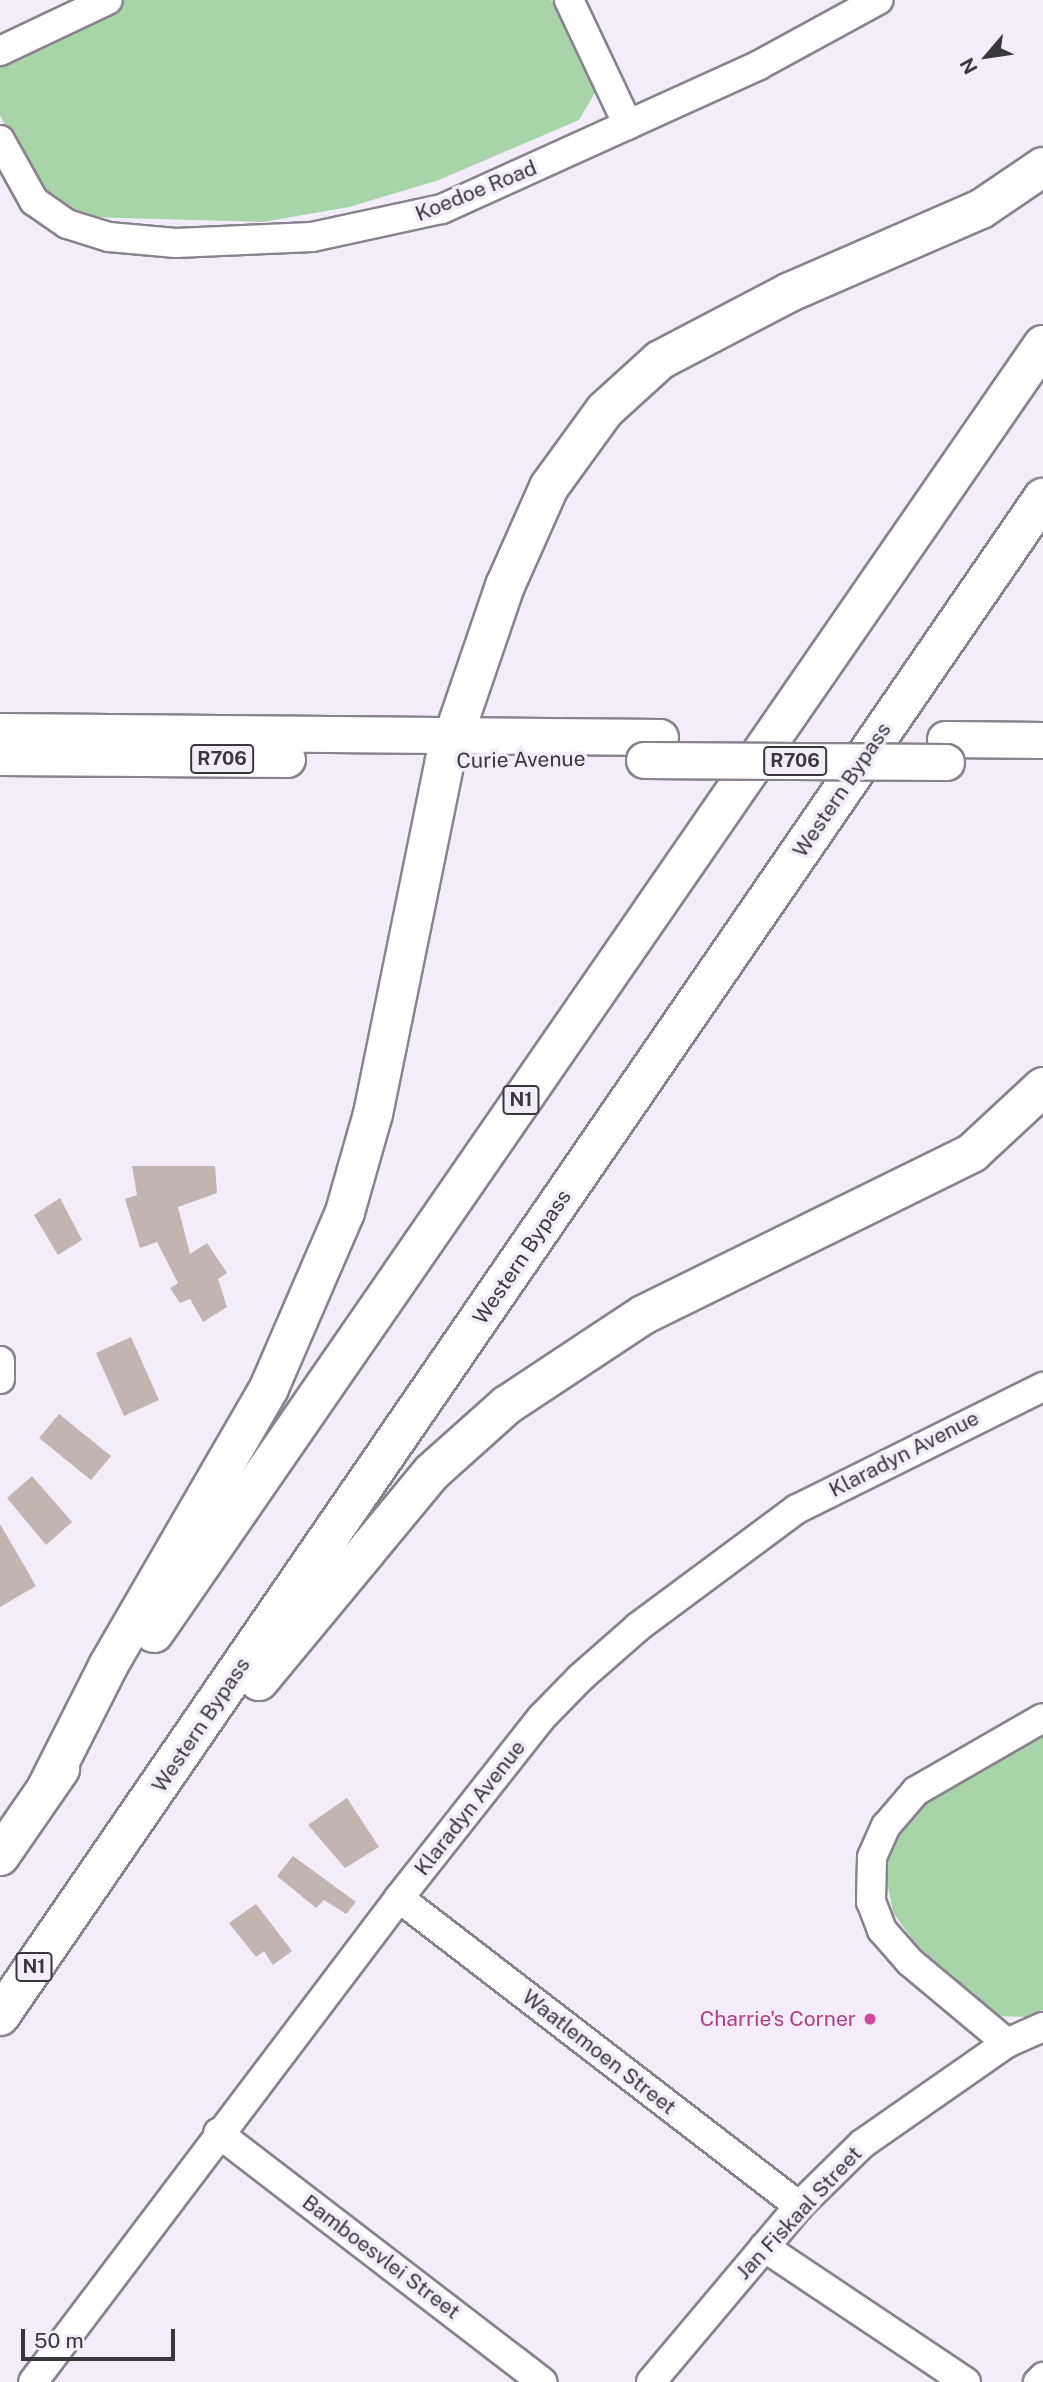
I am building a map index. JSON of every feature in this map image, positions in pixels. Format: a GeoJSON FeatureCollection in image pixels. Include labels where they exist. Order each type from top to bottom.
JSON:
{"type":"FeatureCollection","features":[{"type":"Feature","properties":{"kind":"highway"},"geometry":{"type":"LineString","coordinates":[[46,1789],[108,1665],[269,1388],[318,1281],[373,1114],[450,748],[505,586],[549,487],[630,384],[697,337],[981,209],[1043,167]]}},
{"type":"Feature","properties":{"kind":"highway","name":"N1"},"geometry":{"type":"LineString","coordinates":[[0,1856],[1043,345]]}},
{"type":"Feature","properties":{"kind":"highway","name":"Western Bypass"},"geometry":{"type":"LineString","coordinates":[[0,2017],[1043,498]]}},
{"type":"Feature","properties":{"kind":"highway"},"geometry":{"type":"LineString","coordinates":[[69,1918],[363,1552],[432,1472],[507,1405],[576,1354],[664,1303],[972,1153],[1043,1087]]}},
{"type":"Feature","properties":{"kind":"main road","name":"Curie Avenue"},"geometry":{"type":"LineString","coordinates":[[0,732],[450,748]]}},
{"type":"Feature","properties":{"kind":"main road","name":"Curie Avenue"},"geometry":{"type":"LineString","coordinates":[[0,757],[450,748],[946,750],[1043,740]]}},
{"type":"Feature","properties":{"kind":"main road","name":"Curie Avenue"},"geometry":{"type":"LineString","coordinates":[[946,750],[1043,762]]}},
{"type":"Feature","properties":{"kind":"street"},"geometry":{"type":"LineString","coordinates":[[569,0],[628,125]]}},
{"type":"Feature","properties":{"kind":"street","name":"Koedoe Road"},"geometry":{"type":"LineString","coordinates":[[0,140],[34,201],[67,224],[136,240],[254,242],[383,225],[442,209],[628,125],[759,65],[878,0]]}},
{"type":"Feature","properties":{"kind":"street"},"geometry":{"type":"LineString","coordinates":[[0,51],[103,1]]}},
{"type":"Feature","properties":{"kind":"street"},"geometry":{"type":"LineString","coordinates":[[0,1361],[0,1379]]}},
{"type":"Feature","properties":{"kind":"street","name":"Klaradyn Avenue"},"geometry":{"type":"LineString","coordinates":[[36,2381],[218,2133],[541,1718],[638,1627],[797,1509],[1043,1387]]}},
{"type":"Feature","properties":{"kind":"street"},"geometry":{"type":"LineString","coordinates":[[1007,2043],[910,1962],[883,1930],[871,1902],[872,1857],[886,1826],[916,1791],[1043,1718]]}},
{"type":"Feature","properties":{"kind":"street","name":"Waatlemoen Street"},"geometry":{"type":"LineString","coordinates":[[399,1898],[799,2206]]}},
{"type":"Feature","properties":{"kind":"street","name":"Jan Fiskaal Street"},"geometry":{"type":"LineString","coordinates":[[651,2382],[799,2206],[862,2144],[1007,2043],[1043,2027]]}},
{"type":"Feature","properties":{"kind":"street","name":"Bamboesvlei Street"},"geometry":{"type":"LineString","coordinates":[[218,2133],[543,2382]]}},
{"type":"Feature","properties":{"kind":"street"},"geometry":{"type":"LineString","coordinates":[[764,2247],[966,2382]]}},
{"type":"Feature","properties":{"kind":"street"},"geometry":{"type":"LineString","coordinates":[[1038,2382],[1043,2377]]}},
{"type":"Feature","properties":{"kind":"green space"},"geometry":{"type":"Polygon","coordinates":[[[117,0],[551,0],[596,91],[579,120],[439,180],[349,207],[263,222],[86,217],[30,178],[0,115],[0,56],[117,0]]]}},
{"type":"Feature","properties":{"kind":"green space"},"geometry":{"type":"Polygon","coordinates":[[[1043,1730],[1043,2010],[1027,2017],[998,2016],[922,1952],[893,1913],[886,1875],[889,1845],[906,1817],[938,1788],[1043,1730]]]}},
{"type":"Feature","properties":{"kind":"building"},"geometry":{"type":"Polygon","coordinates":[[[132,1166],[215,1166],[217,1193],[178,1207],[190,1254],[207,1243],[227,1273],[218,1279],[227,1307],[203,1322],[190,1299],[180,1303],[170,1288],[178,1283],[157,1242],[140,1248],[125,1199],[137,1195],[132,1166]]]}},
{"type":"Feature","properties":{"kind":"building"},"geometry":{"type":"Polygon","coordinates":[[[60,1198],[82,1240],[58,1255],[34,1215],[60,1198]]]}},
{"type":"Feature","properties":{"kind":"building"},"geometry":{"type":"Polygon","coordinates":[[[131,1337],[159,1400],[124,1416],[96,1353],[131,1337]]]}},
{"type":"Feature","properties":{"kind":"building"},"geometry":{"type":"Polygon","coordinates":[[[59,1414],[111,1456],[91,1480],[39,1438],[59,1414]]]}},
{"type":"Feature","properties":{"kind":"building"},"geometry":{"type":"Polygon","coordinates":[[[32,1476],[72,1522],[46,1545],[7,1498],[32,1476]]]}},
{"type":"Feature","properties":{"kind":"building"},"geometry":{"type":"Polygon","coordinates":[[[0,1524],[36,1586],[0,1607],[0,1524]]]}},
{"type":"Feature","properties":{"kind":"building"},"geometry":{"type":"Polygon","coordinates":[[[347,1798],[379,1847],[345,1868],[308,1825],[347,1798]]]}},
{"type":"Feature","properties":{"kind":"building"},"geometry":{"type":"Polygon","coordinates":[[[293,1856],[356,1902],[346,1914],[324,1900],[316,1908],[277,1876],[293,1856]]]}},
{"type":"Feature","properties":{"kind":"building"},"geometry":{"type":"Polygon","coordinates":[[[256,1904],[292,1951],[273,1965],[264,1951],[256,1957],[229,1923],[256,1904]]]}},
{"type":"Feature","properties":{"kind":"place","name":"Charrie's Corner"},"geometry":{"type":"Point","coordinates":[870,2019]}}]}
